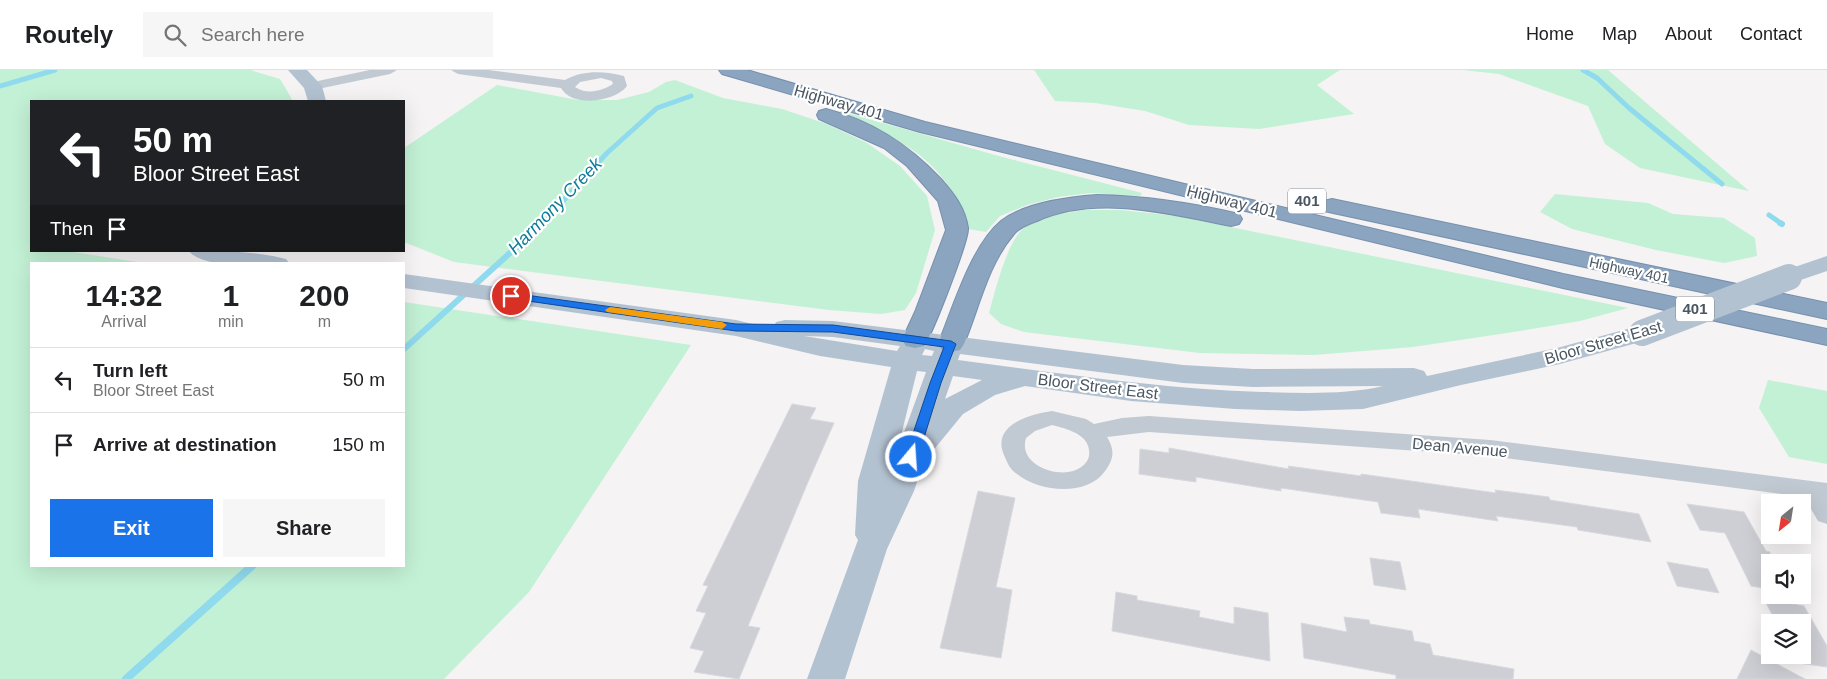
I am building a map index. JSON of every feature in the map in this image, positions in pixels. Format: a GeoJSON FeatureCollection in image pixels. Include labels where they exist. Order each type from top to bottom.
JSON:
{"type":"FeatureCollection","features":[{"type":"Feature","properties":{"kind":"highway"},"geometry":{"type":"LineString","coordinates":[[714,70],[861,129],[891,144],[914,162],[948,200],[957,230],[928,312],[911,350]]}},
{"type":"Feature","properties":{"kind":"highway","name":"Highway 401"},"geometry":{"type":"LineString","coordinates":[[728,70],[920,126],[1563,281],[1827,336]]}},
{"type":"Feature","properties":{"kind":"highway","name":"Highway 401"},"geometry":{"type":"LineString","coordinates":[[791,70],[956,116],[1300,200],[1827,312]]}},
{"type":"Feature","properties":{"kind":"highway"},"geometry":{"type":"LineString","coordinates":[[946,356],[989,252],[1008,227],[1037,210],[1088,201],[1152,204],[1563,281]]}},
{"type":"Feature","properties":{"kind":"main road"},"geometry":{"type":"LineString","coordinates":[[297,70],[315,94]]}},
{"type":"Feature","properties":{"kind":"main road"},"geometry":{"type":"LineString","coordinates":[[203,252],[264,262]]}},
{"type":"Feature","properties":{"kind":"main road","name":"Bloor Street East"},"geometry":{"type":"LineString","coordinates":[[405,281],[736,328],[820,348],[911,350],[946,356],[1034,378],[1131,392],[1235,400],[1300,402],[1363,400],[1461,376],[1560,356],[1642,332],[1827,263]]}},
{"type":"Feature","properties":{"kind":"main road"},"geometry":{"type":"LineString","coordinates":[[870,549],[874,481],[911,350]]}},
{"type":"Feature","properties":{"kind":"main road"},"geometry":{"type":"LineString","coordinates":[[826,679],[870,549],[898,491],[946,356]]}},
{"type":"Feature","properties":{"kind":"main road","name":"Bloor Street East"},"geometry":{"type":"LineString","coordinates":[[946,356],[1110,366],[1183,374],[1253,378],[1461,376]]}},
{"type":"Feature","properties":{"kind":"main road"},"geometry":{"type":"LineString","coordinates":[[911,457],[953,407],[986,388],[1034,378]]}},
{"type":"Feature","properties":{"kind":"street"},"geometry":{"type":"LineString","coordinates":[[315,94],[390,70]]}},
{"type":"Feature","properties":{"kind":"street"},"geometry":{"type":"LineString","coordinates":[[458,70],[568,85]]}},
{"type":"Feature","properties":{"kind":"street","name":"Dean Avenue"},"geometry":{"type":"LineString","coordinates":[[1092,432],[1122,426],[1149,424],[1490,448],[1692,473],[1820,492]]}},
{"type":"Feature","properties":{"kind":"street"},"geometry":{"type":"LineString","coordinates":[[1820,492],[1827,514]]}},
{"type":"Feature","properties":{"kind":"green space"},"geometry":{"type":"Polygon","coordinates":[[[0,70],[250,70],[280,79],[292,100],[30,100],[30,252],[73,252],[137,262],[30,262],[30,567],[405,567],[405,302],[691,345],[529,592],[444,679],[0,679],[0,70]]]}},
{"type":"Feature","properties":{"kind":"green space"},"geometry":{"type":"Polygon","coordinates":[[[1034,70],[1340,70],[1317,85],[1354,114],[1259,129],[1189,125],[1145,111],[1095,103],[1055,101],[1034,70]]]}},
{"type":"Feature","properties":{"kind":"green space"},"geometry":{"type":"Polygon","coordinates":[[[1463,70],[1608,70],[1749,191],[1640,168],[1605,144],[1588,106],[1499,74],[1463,70]]]}},
{"type":"Feature","properties":{"kind":"green space"},"geometry":{"type":"Polygon","coordinates":[[[675,80],[723,98],[782,109],[827,124],[867,143],[900,166],[927,196],[935,230],[916,293],[905,310],[881,314],[829,310],[454,262],[405,242],[405,147],[497,85],[578,100],[617,100],[649,92],[666,82],[675,80]]]}},
{"type":"Feature","properties":{"kind":"green space"},"geometry":{"type":"Polygon","coordinates":[[[841,111],[995,155],[1142,193],[1140,196],[1091,193],[1058,197],[1027,205],[1000,216],[986,232],[968,229],[951,189],[925,159],[899,141],[839,114],[841,111]]]}},
{"type":"Feature","properties":{"kind":"green space"},"geometry":{"type":"Polygon","coordinates":[[[1555,194],[1648,203],[1673,214],[1724,218],[1755,238],[1757,256],[1724,263],[1656,250],[1572,229],[1540,212],[1555,194]]]}},
{"type":"Feature","properties":{"kind":"green space"},"geometry":{"type":"Polygon","coordinates":[[[1083,210],[1121,210],[1177,216],[1628,308],[1580,321],[1507,333],[1413,347],[1314,355],[1200,353],[1024,332],[1001,324],[989,313],[1002,268],[1018,235],[1024,228],[1036,221],[1083,210]]]}},
{"type":"Feature","properties":{"kind":"green space"},"geometry":{"type":"Polygon","coordinates":[[[1768,380],[1827,391],[1827,464],[1789,457],[1759,408],[1768,380]]]}},
{"type":"Feature","properties":{"kind":"building"},"geometry":{"type":"Polygon","coordinates":[[[792,404],[816,408],[810,419],[834,423],[748,626],[760,628],[739,679],[694,672],[704,651],[690,648],[706,613],[696,611],[708,586],[703,585],[792,404]]]}},
{"type":"Feature","properties":{"kind":"building"},"geometry":{"type":"Polygon","coordinates":[[[1169,448],[1289,469],[1288,466],[1496,493],[1495,490],[1549,497],[1550,500],[1639,514],[1651,542],[1578,530],[1577,527],[1496,516],[1498,521],[1418,509],[1420,518],[1381,513],[1378,502],[1281,488],[1281,491],[1196,477],[1196,482],[1139,474],[1140,449],[1169,453],[1169,448]]]}},
{"type":"Feature","properties":{"kind":"building"},"geometry":{"type":"Polygon","coordinates":[[[978,491],[1015,498],[996,587],[1012,590],[1001,658],[940,648],[978,491]]]}},
{"type":"Feature","properties":{"kind":"building"},"geometry":{"type":"Polygon","coordinates":[[[1687,504],[1744,512],[1761,544],[1766,551],[1770,552],[1770,554],[1761,554],[1761,588],[1751,586],[1725,533],[1700,530],[1687,504]]]}},
{"type":"Feature","properties":{"kind":"building"},"geometry":{"type":"Polygon","coordinates":[[[1370,558],[1400,562],[1406,590],[1374,585],[1370,558]]]}},
{"type":"Feature","properties":{"kind":"building"},"geometry":{"type":"Polygon","coordinates":[[[1667,562],[1708,569],[1719,593],[1677,586],[1667,562]]]}},
{"type":"Feature","properties":{"kind":"building"},"geometry":{"type":"Polygon","coordinates":[[[1116,592],[1137,596],[1137,600],[1200,611],[1199,617],[1234,624],[1234,607],[1268,613],[1270,661],[1112,631],[1116,592]]]}},
{"type":"Feature","properties":{"kind":"building"},"geometry":{"type":"Polygon","coordinates":[[[1767,604],[1804,606],[1809,614],[1772,614],[1767,604]]]}},
{"type":"Feature","properties":{"kind":"building"},"geometry":{"type":"Polygon","coordinates":[[[1344,617],[1369,620],[1370,624],[1412,631],[1414,641],[1430,644],[1433,655],[1514,669],[1513,679],[1396,679],[1396,675],[1304,658],[1301,623],[1347,632],[1344,617]]]}},
{"type":"Feature","properties":{"kind":"building"},"geometry":{"type":"Polygon","coordinates":[[[1811,618],[1827,646],[1827,667],[1805,664],[1811,664],[1811,618]]]}},
{"type":"Feature","properties":{"kind":"building"},"geometry":{"type":"Polygon","coordinates":[[[1751,650],[1761,655],[1761,664],[1777,664],[1805,679],[1737,679],[1751,650]]]}},
{"type":"Feature","properties":{"kind":"waterway"},"geometry":{"type":"LineString","coordinates":[[0,86],[55,70]]}},
{"type":"Feature","properties":{"kind":"waterway"},"geometry":{"type":"LineString","coordinates":[[1583,70],[1597,78],[1629,108],[1722,184]]}},
{"type":"Feature","properties":{"kind":"waterway","name":"Harmony Creek"},"geometry":{"type":"LineString","coordinates":[[543,223],[607,153],[657,108],[691,96]]}},
{"type":"Feature","properties":{"kind":"waterway"},"geometry":{"type":"LineString","coordinates":[[1769,215],[1782,224],[1780,223]]}},
{"type":"Feature","properties":{"kind":"waterway","name":"Harmony Creek"},"geometry":{"type":"LineString","coordinates":[[405,348],[543,223]]}},
{"type":"Feature","properties":{"kind":"waterway","name":"Harmony Creek"},"geometry":{"type":"LineString","coordinates":[[126,679],[251,567]]}},
{"type":"Feature","properties":{"kind":"slow traffic"},"geometry":{"type":"LineString","coordinates":[[610,310],[722,325]]}},
{"type":"Feature","properties":{"kind":"route"},"geometry":{"type":"LineString","coordinates":[[511,296],[736,328],[833,328],[951,344],[911,457]]}}]}
